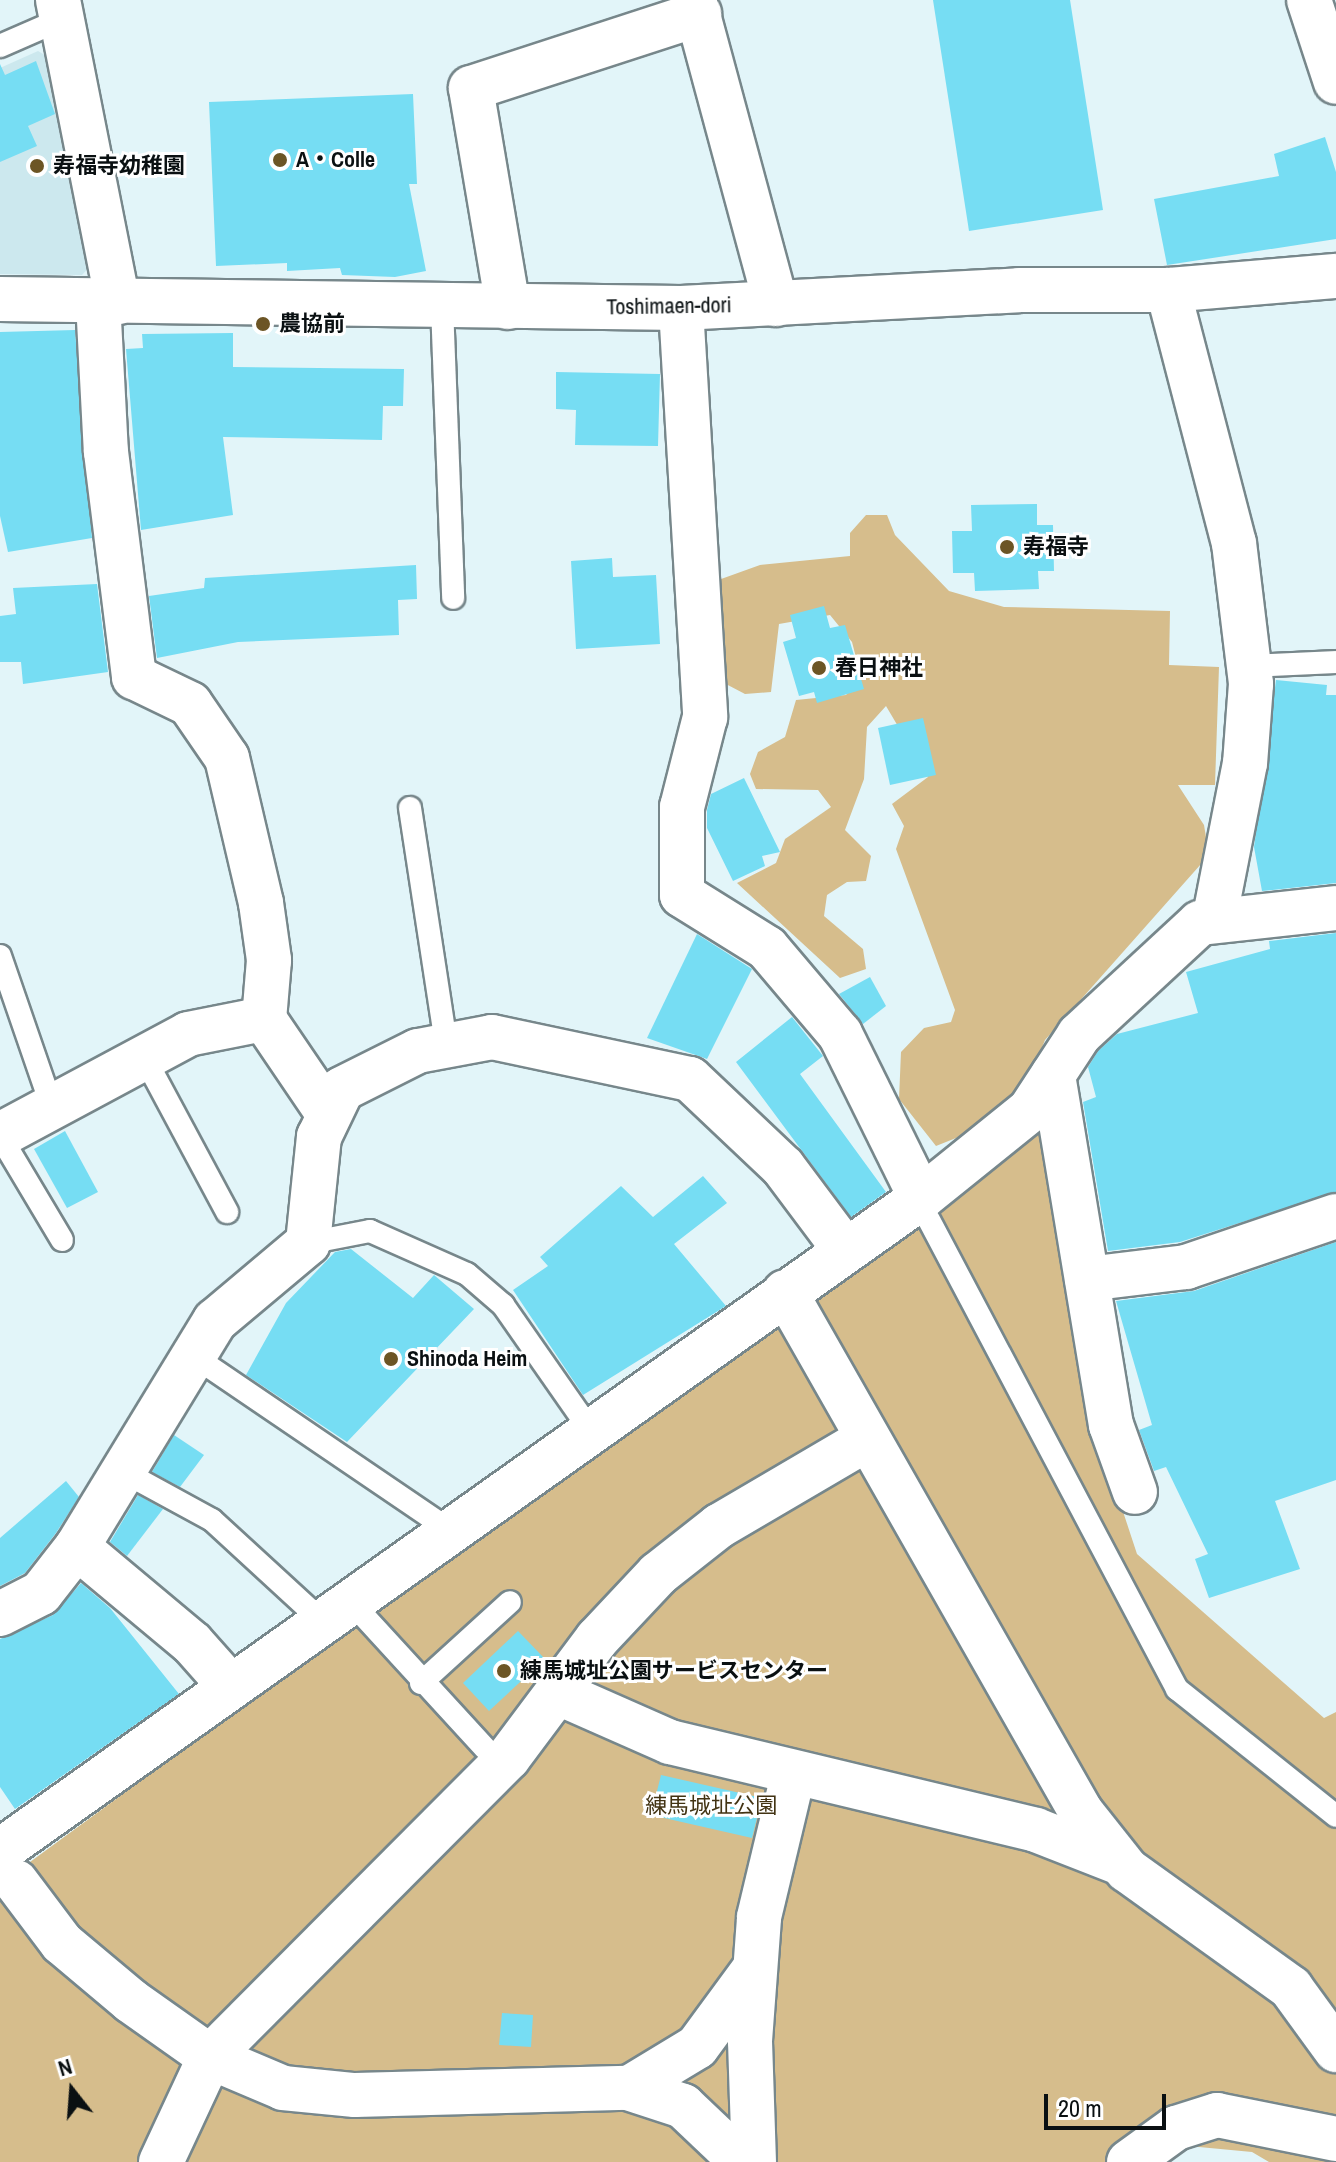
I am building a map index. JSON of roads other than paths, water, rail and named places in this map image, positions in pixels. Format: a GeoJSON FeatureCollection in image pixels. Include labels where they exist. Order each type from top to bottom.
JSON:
{"type":"FeatureCollection","features":[{"type":"Feature","properties":{"kind":"street"},"geometry":{"type":"LineString","coordinates":[[1309,0],[1336,82]]}},
{"type":"Feature","properties":{"kind":"street"},"geometry":{"type":"LineString","coordinates":[[508,307],[471,88],[697,7],[776,304]]}},
{"type":"Feature","properties":{"kind":"street"},"geometry":{"type":"LineString","coordinates":[[61,9],[108,301],[106,452],[134,677],[190,704],[227,758],[269,960],[264,1019],[328,1113]]}},
{"type":"Feature","properties":{"kind":"street","name":"Toshimaen-dori"},"geometry":{"type":"LineString","coordinates":[[0,299],[681,308],[1019,290],[1168,290],[1336,276]]}},
{"type":"Feature","properties":{"kind":"street"},"geometry":{"type":"LineString","coordinates":[[1168,290],[1234,543],[1249,666],[1245,763],[1214,921]]}},
{"type":"Feature","properties":{"kind":"street"},"geometry":{"type":"LineString","coordinates":[[681,308],[705,717],[682,807],[682,895],[767,948],[840,1034],[925,1209]]}},
{"type":"Feature","properties":{"kind":"street"},"geometry":{"type":"LineString","coordinates":[[742,2162],[683,2106],[629,2088],[355,2095],[283,2088],[210,2057],[71,1951],[8,1867],[231,1687],[845,1250],[925,1209],[1030,1110],[1079,1035],[1200,923],[1336,908]]}},
{"type":"Feature","properties":{"kind":"street"},"geometry":{"type":"LineString","coordinates":[[0,1135],[188,1034],[264,1019]]}},
{"type":"Feature","properties":{"kind":"street"},"geometry":{"type":"LineString","coordinates":[[0,1614],[41,1593],[77,1547],[215,1321],[308,1243],[319,1137],[342,1089],[446,1043],[492,1037],[690,1079],[783,1167],[845,1250]]}},
{"type":"Feature","properties":{"kind":"street"},"geometry":{"type":"LineString","coordinates":[[1053,1075],[1111,1425],[1135,1492]]}},
{"type":"Feature","properties":{"kind":"street"},"geometry":{"type":"LineString","coordinates":[[1087,1279],[1186,1267],[1336,1216]]}},
{"type":"Feature","properties":{"kind":"street"},"geometry":{"type":"LineString","coordinates":[[785,1292],[864,1441],[1034,1741],[1122,1863]]}},
{"type":"Feature","properties":{"kind":"street"},"geometry":{"type":"LineString","coordinates":[[161,2162],[210,2057],[502,1764],[561,1694],[597,1639],[658,1574],[719,1526],[864,1441]]}},
{"type":"Feature","properties":{"kind":"street"},"geometry":{"type":"LineString","coordinates":[[77,1547],[192,1643],[231,1687]]}},
{"type":"Feature","properties":{"kind":"street"},"geometry":{"type":"LineString","coordinates":[[561,1694],[670,1742],[793,1775],[1036,1830],[1122,1863],[1291,1988],[1336,2050]]}},
{"type":"Feature","properties":{"kind":"street"},"geometry":{"type":"LineString","coordinates":[[754,2162],[753,1970],[793,1775]]}},
{"type":"Feature","properties":{"kind":"street"},"geometry":{"type":"LineString","coordinates":[[629,2088],[697,2047],[753,1970]]}},
{"type":"Feature","properties":{"kind":"street"},"geometry":{"type":"LineString","coordinates":[[1129,2162],[1176,2128],[1217,2115],[1336,2139]]}},
{"type":"Feature","properties":{"kind":"lane"},"geometry":{"type":"LineString","coordinates":[[0,46],[61,9]]}},
{"type":"Feature","properties":{"kind":"lane"},"geometry":{"type":"LineString","coordinates":[[442,306],[453,598]]}},
{"type":"Feature","properties":{"kind":"lane"},"geometry":{"type":"LineString","coordinates":[[1249,666],[1336,662]]}},
{"type":"Feature","properties":{"kind":"lane"},"geometry":{"type":"LineString","coordinates":[[410,808],[446,1043]]}},
{"type":"Feature","properties":{"kind":"lane"},"geometry":{"type":"LineString","coordinates":[[0,956],[52,1107]]}},
{"type":"Feature","properties":{"kind":"lane"},"geometry":{"type":"LineString","coordinates":[[144,1057],[227,1212]]}},
{"type":"Feature","properties":{"kind":"lane"},"geometry":{"type":"LineString","coordinates":[[0,1135],[62,1240]]}},
{"type":"Feature","properties":{"kind":"lane"},"geometry":{"type":"LineString","coordinates":[[925,1209],[1177,1689],[1336,1816]]}},
{"type":"Feature","properties":{"kind":"lane"},"geometry":{"type":"LineString","coordinates":[[308,1243],[370,1231],[467,1274],[503,1305],[591,1431]]}},
{"type":"Feature","properties":{"kind":"lane"},"geometry":{"type":"LineString","coordinates":[[195,1357],[451,1531]]}},
{"type":"Feature","properties":{"kind":"lane"},"geometry":{"type":"LineString","coordinates":[[124,1472],[212,1520],[337,1612],[421,1683],[485,1748]]}},
{"type":"Feature","properties":{"kind":"lane"},"geometry":{"type":"LineString","coordinates":[[421,1683],[510,1602]]}},
{"type":"Feature","properties":{"kind":"place","name":"A・Colle"},"geometry":{"type":"Point","coordinates":[280,160]}},
{"type":"Feature","properties":{"kind":"place","name":"寿福寺幼稚園"},"geometry":{"type":"Point","coordinates":[37,166]}},
{"type":"Feature","properties":{"kind":"place","name":"農協前"},"geometry":{"type":"Point","coordinates":[263,324]}},
{"type":"Feature","properties":{"kind":"place","name":"寿福寺"},"geometry":{"type":"Point","coordinates":[1007,547]}},
{"type":"Feature","properties":{"kind":"place","name":"春日神社"},"geometry":{"type":"Point","coordinates":[819,668]}},
{"type":"Feature","properties":{"kind":"place","name":"Shinoda Heim"},"geometry":{"type":"Point","coordinates":[391,1359]}},
{"type":"Feature","properties":{"kind":"place","name":"練馬城址公園サービスセンター"},"geometry":{"type":"Point","coordinates":[504,1671]}},
{"type":"Feature","properties":{"kind":"park label","name":"練馬城址公園"},"geometry":{"type":"Point","coordinates":[711,1806]}}]}
